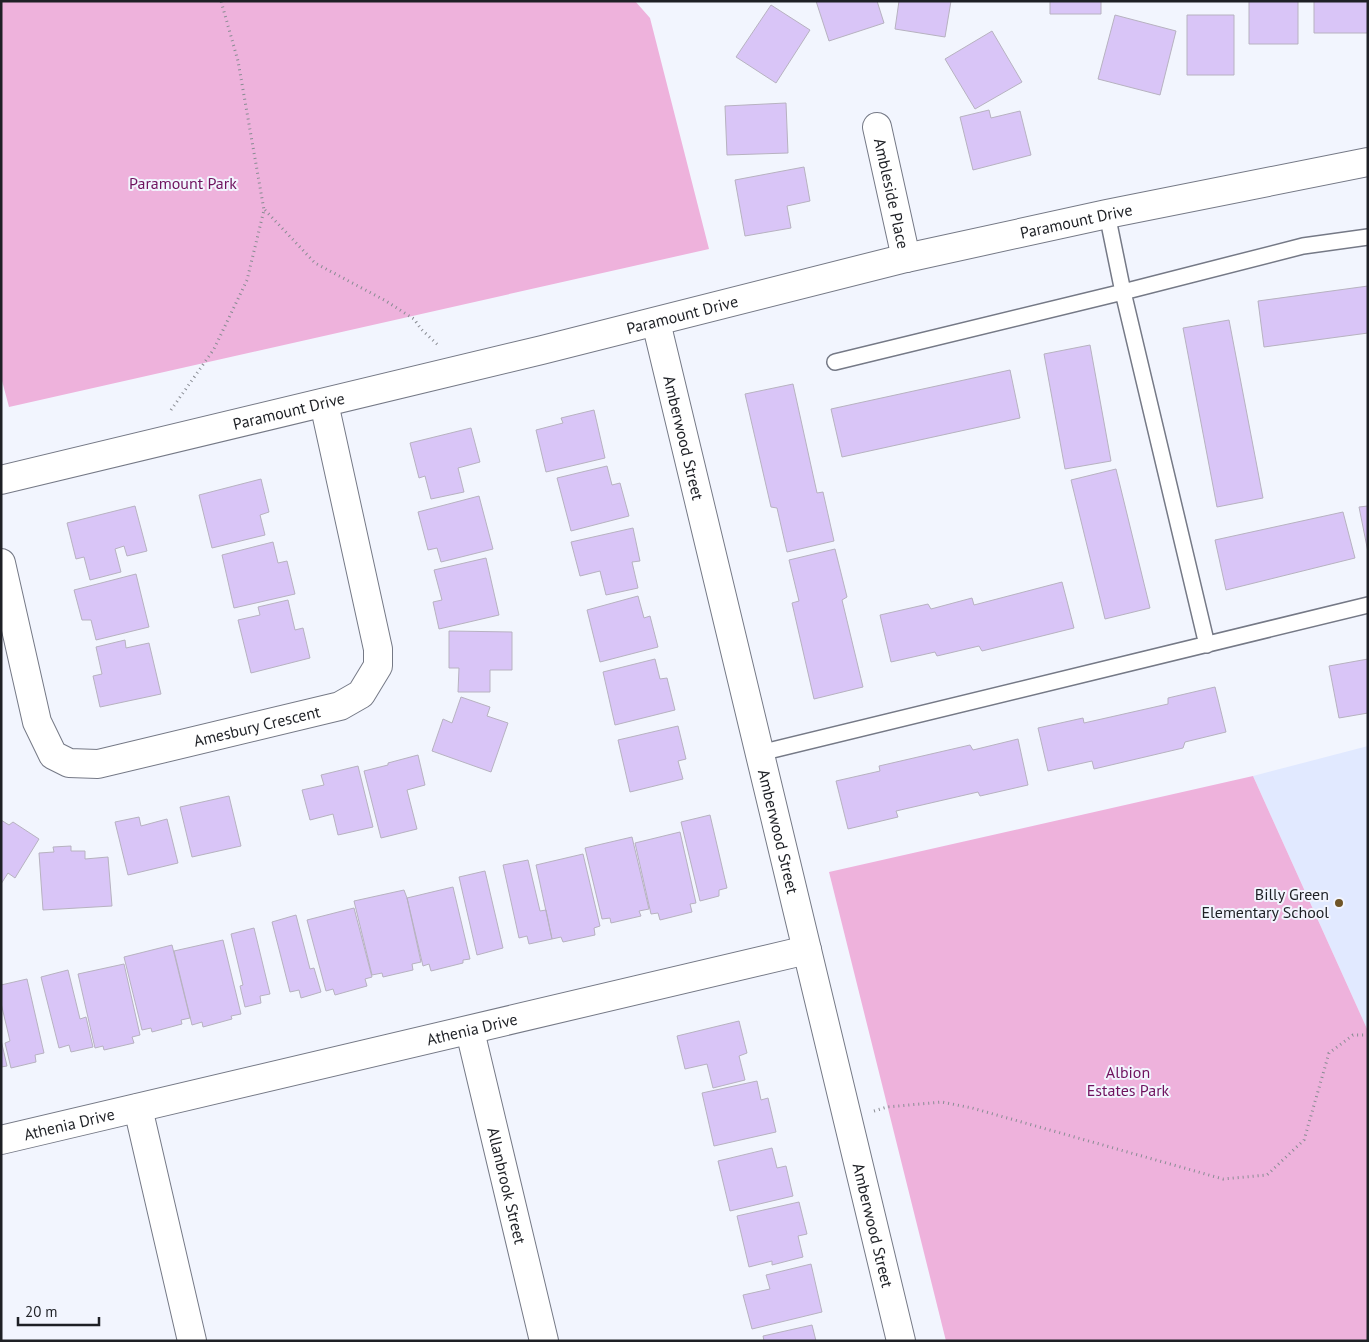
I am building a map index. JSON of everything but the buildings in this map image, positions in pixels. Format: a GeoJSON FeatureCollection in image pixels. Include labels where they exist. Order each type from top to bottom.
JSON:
{"type":"FeatureCollection","features":[{"type":"Feature","properties":{"kind":"street","name":"Ambleside Place"},"geometry":{"type":"LineString","coordinates":[[877,127],[906,258]]}},
{"type":"Feature","properties":{"kind":"street","name":"Paramount Drive"},"geometry":{"type":"LineString","coordinates":[[1,480],[324,404],[906,258],[1107,214],[1368,162]]}},
{"type":"Feature","properties":{"kind":"street","name":"Amberwood Street"},"geometry":{"type":"LineString","coordinates":[[656,322],[901,1341]]}},
{"type":"Feature","properties":{"kind":"street","name":"Amesbury Crescent"},"geometry":{"type":"LineString","coordinates":[[1,563],[38,722],[53,755],[69,763],[98,764],[340,706],[361,694],[378,666],[378,650],[324,404]]}},
{"type":"Feature","properties":{"kind":"street","name":"Athenia Drive"},"geometry":{"type":"LineString","coordinates":[[1,1140],[470,1031],[806,950]]}},
{"type":"Feature","properties":{"kind":"street","name":"Allanbrook Street"},"geometry":{"type":"LineString","coordinates":[[470,1031],[544,1341]]}},
{"type":"Feature","properties":{"kind":"street","name":"Athenia Drive"},"geometry":{"type":"LineString","coordinates":[[138,1108],[192,1341]]}},
{"type":"Feature","properties":{"kind":"lane"},"geometry":{"type":"LineString","coordinates":[[1107,214],[1123,292],[1207,645]]}},
{"type":"Feature","properties":{"kind":"lane"},"geometry":{"type":"LineString","coordinates":[[835,362],[1303,246],[1368,237]]}},
{"type":"Feature","properties":{"kind":"lane"},"geometry":{"type":"LineString","coordinates":[[760,753],[1368,605]]}},
{"type":"Feature","properties":{"kind":"path"},"geometry":{"type":"LineString","coordinates":[[146,446],[214,348],[247,280],[264,210],[238,61],[221,1]]}},
{"type":"Feature","properties":{"kind":"path"},"geometry":{"type":"LineString","coordinates":[[264,210],[315,263],[386,301],[414,319],[421,329],[464,369]]}},
{"type":"Feature","properties":{"kind":"path"},"geometry":{"type":"LineString","coordinates":[[847,1119],[887,1107],[942,1102],[972,1108],[1223,1179],[1267,1175],[1304,1140],[1329,1054],[1353,1035],[1368,1035]]}},
{"type":"Feature","properties":{"kind":"shaded area","name":"Billy Green Elementary School"},"geometry":{"type":"Polygon","coordinates":[[[1368,746],[1368,1031],[1253,776],[1368,746]]]}},
{"type":"Feature","properties":{"kind":"green space","name":"Paramount Park"},"geometry":{"type":"Polygon","coordinates":[[[1,1],[635,1],[650,18],[709,249],[9,407],[1,377],[1,1]]]}},
{"type":"Feature","properties":{"kind":"green space","name":"Albion Estates Park"},"geometry":{"type":"Polygon","coordinates":[[[1253,776],[1368,1031],[1368,1341],[946,1341],[829,872],[1253,776]]]}},
{"type":"Feature","properties":{"kind":"place","name":"Billy Green Elementary School"},"geometry":{"type":"Point","coordinates":[1339,903]}}]}
